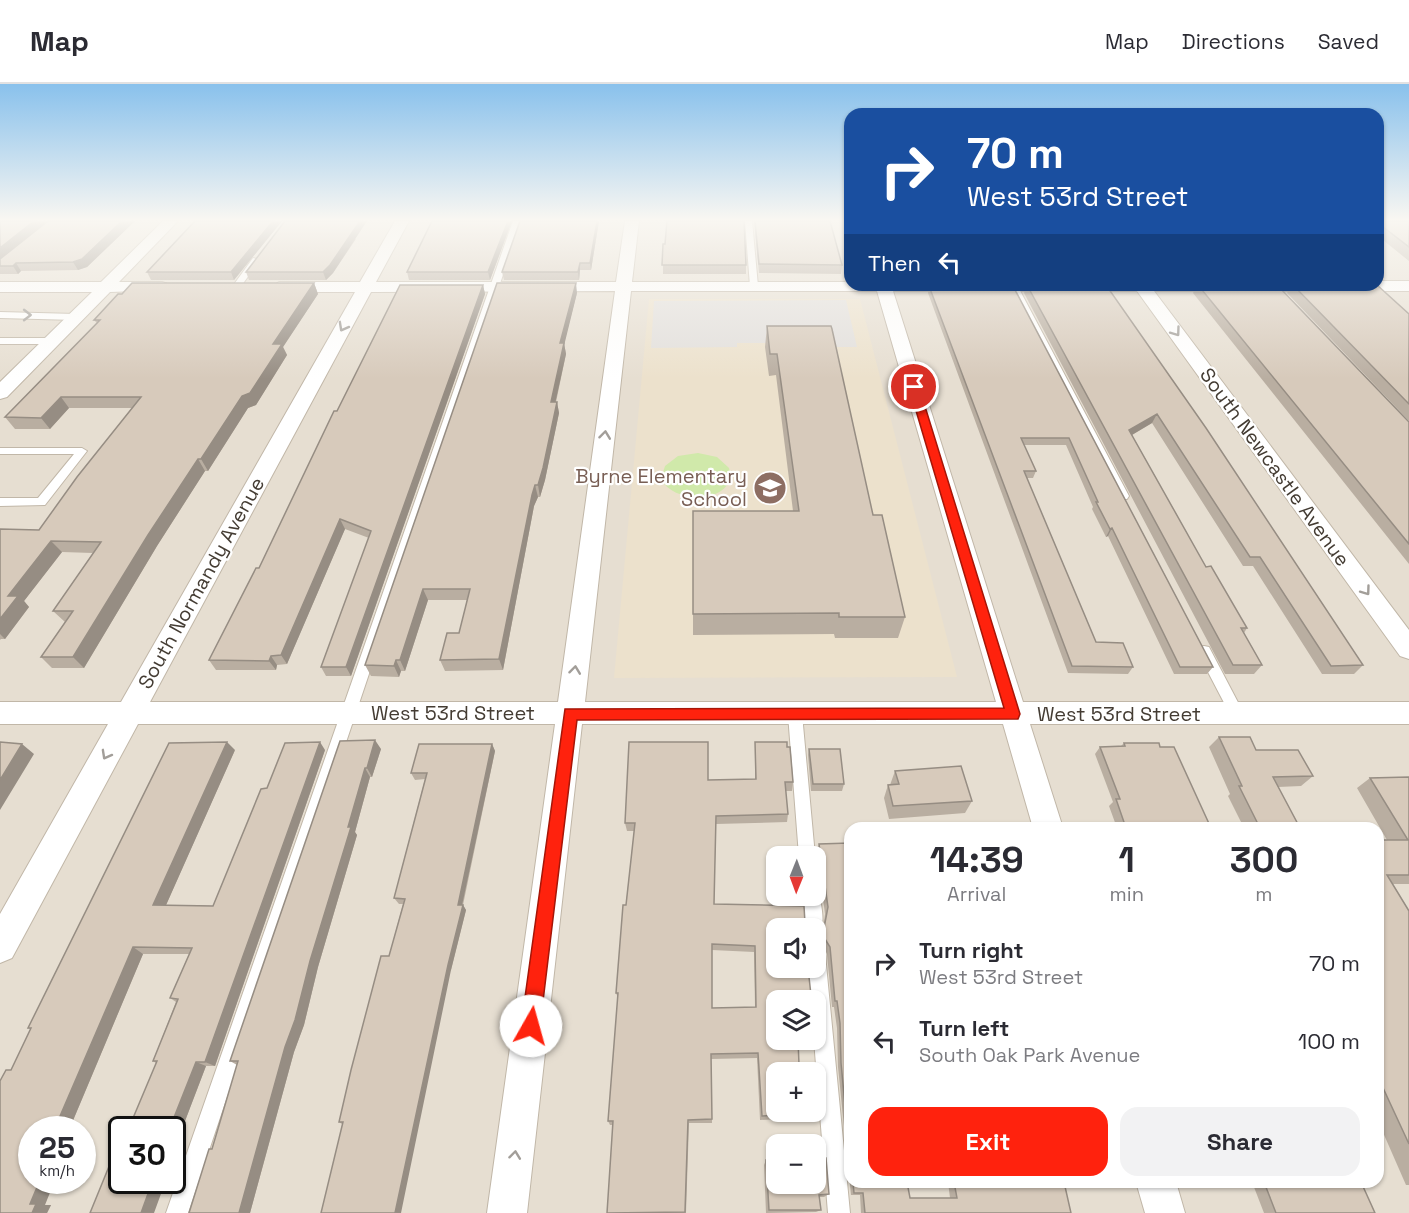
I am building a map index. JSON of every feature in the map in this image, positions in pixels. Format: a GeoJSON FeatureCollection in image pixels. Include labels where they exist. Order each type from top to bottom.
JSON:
{"type":"FeatureCollection","features":[{"type":"Feature","properties":{"kind":"street"},"geometry":{"type":"LineString","coordinates":[[0,393],[119,274]]}},
{"type":"Feature","properties":{"kind":"street","name":"South Normandy Avenue"},"geometry":{"type":"LineString","coordinates":[[0,946],[372,274]]}},
{"type":"Feature","properties":{"kind":"street"},"geometry":{"type":"LineString","coordinates":[[507,1213],[626,274]]}},
{"type":"Feature","properties":{"kind":"street"},"geometry":{"type":"LineString","coordinates":[[1387,274],[1406,288]]}},
{"type":"Feature","properties":{"kind":"street"},"geometry":{"type":"LineString","coordinates":[[230,287],[844,286]]}},
{"type":"Feature","properties":{"kind":"street"},"geometry":{"type":"LineString","coordinates":[[0,287],[177,287]]}},
{"type":"Feature","properties":{"kind":"street"},"geometry":{"type":"LineString","coordinates":[[1384,288],[1406,288]]}},
{"type":"Feature","properties":{"kind":"street"},"geometry":{"type":"LineString","coordinates":[[886,291],[1046,822]]}},
{"type":"Feature","properties":{"kind":"street","name":"South Newcastle Avenue"},"geometry":{"type":"LineString","coordinates":[[1146,291],[1409,649]]}},
{"type":"Feature","properties":{"kind":"street","name":"West 53rd Street"},"geometry":{"type":"LineString","coordinates":[[0,713],[1409,713]]}},
{"type":"Feature","properties":{"kind":"street"},"geometry":{"type":"LineString","coordinates":[[1158,1188],[1165,1213]]}},
{"type":"Feature","properties":{"kind":"lane"},"geometry":{"type":"LineString","coordinates":[[230,287],[242,274]]}},
{"type":"Feature","properties":{"kind":"lane"},"geometry":{"type":"LineString","coordinates":[[177,1213],[498,274]]}},
{"type":"Feature","properties":{"kind":"lane"},"geometry":{"type":"LineString","coordinates":[[753,274],[754,286]]}},
{"type":"Feature","properties":{"kind":"lane"},"geometry":{"type":"LineString","coordinates":[[1016,291],[1130,510]]}},
{"type":"Feature","properties":{"kind":"lane"},"geometry":{"type":"LineString","coordinates":[[0,315],[76,317]]}},
{"type":"Feature","properties":{"kind":"lane"},"geometry":{"type":"LineString","coordinates":[[0,341],[52,341]]}},
{"type":"Feature","properties":{"kind":"lane"},"geometry":{"type":"LineString","coordinates":[[0,451],[82,452],[41,502],[0,502]]}},
{"type":"Feature","properties":{"kind":"lane"},"geometry":{"type":"LineString","coordinates":[[1197,637],[1237,714]]}},
{"type":"Feature","properties":{"kind":"lane"},"geometry":{"type":"LineString","coordinates":[[795,714],[806,846]]}},
{"type":"Feature","properties":{"kind":"lane"},"geometry":{"type":"LineString","coordinates":[[818,978],[839,1213]]}},
{"type":"Feature","properties":{"kind":"shaded area"},"geometry":{"type":"Polygon","coordinates":[[[0,274],[844,274],[844,291],[1384,291],[1384,274],[1409,274],[1409,1213],[0,1213],[0,274]]]}},
{"type":"Feature","properties":{"kind":"shaded area","name":"Byrne Elementary School"},"geometry":{"type":"Polygon","coordinates":[[[649,299],[860,299],[957,677],[614,678],[649,299]]]}},
{"type":"Feature","properties":{"kind":"shaded area"},"geometry":{"type":"Polygon","coordinates":[[[846,300],[857,347],[832,347],[831,343],[737,343],[737,347],[651,348],[654,301],[846,300]]]}},
{"type":"Feature","properties":{"kind":"green space"},"geometry":{"type":"Polygon","coordinates":[[[698,453],[717,457],[729,468],[730,479],[725,488],[716,494],[691,497],[668,488],[661,479],[665,466],[678,456],[698,453]]]}},
{"type":"Feature","properties":{"kind":"building"},"geometry":{"type":"Polygon","coordinates":[[[132,283],[314,283],[273,344],[282,344],[250,393],[242,396],[201,459],[198,459],[73,657],[41,657],[73,611],[53,611],[101,542],[51,541],[8,596],[18,596],[0,619],[0,529],[39,530],[77,477],[141,397],[61,397],[41,418],[5,417],[100,320],[94,320],[118,294],[122,294],[132,283]]]}},
{"type":"Feature","properties":{"kind":"building"},"geometry":{"type":"Polygon","coordinates":[[[497,283],[576,283],[560,343],[564,343],[551,402],[557,402],[543,468],[532,495],[499,659],[440,660],[447,633],[459,633],[470,589],[423,589],[400,660],[396,660],[394,666],[365,665],[497,283]]]}},
{"type":"Feature","properties":{"kind":"building"},"geometry":{"type":"Polygon","coordinates":[[[400,285],[483,285],[346,667],[321,667],[371,531],[340,519],[281,655],[271,656],[269,661],[209,660],[256,568],[259,568],[334,411],[337,411],[400,285]]]}},
{"type":"Feature","properties":{"kind":"building"},"geometry":{"type":"Polygon","coordinates":[[[931,291],[1016,291],[1213,667],[1180,667],[1112,528],[1110,529],[1096,502],[1098,502],[1069,438],[1021,438],[1036,471],[1024,471],[1096,642],[1123,643],[1133,667],[1072,666],[931,291]]]}},
{"type":"Feature","properties":{"kind":"building"},"geometry":{"type":"Polygon","coordinates":[[[1030,291],[1110,291],[1206,428],[1363,665],[1331,666],[1260,557],[1250,557],[1157,414],[1129,430],[1206,567],[1211,566],[1247,628],[1241,628],[1262,665],[1233,665],[1030,291]]]}},
{"type":"Feature","properties":{"kind":"building"},"geometry":{"type":"Polygon","coordinates":[[[1203,291],[1283,291],[1409,422],[1409,544],[1203,291]]]}},
{"type":"Feature","properties":{"kind":"building"},"geometry":{"type":"Polygon","coordinates":[[[1299,291],[1384,291],[1409,314],[1409,404],[1299,291]]]}},
{"type":"Feature","properties":{"kind":"building"},"geometry":{"type":"Polygon","coordinates":[[[767,326],[831,326],[873,515],[882,515],[905,617],[839,617],[839,613],[693,614],[693,511],[799,511],[777,354],[770,354],[767,326]]]}},
{"type":"Feature","properties":{"kind":"building"},"geometry":{"type":"Polygon","coordinates":[[[1219,737],[1250,737],[1256,750],[1298,750],[1313,776],[1273,777],[1297,822],[1257,822],[1239,786],[1242,786],[1219,737]]]}},
{"type":"Feature","properties":{"kind":"building"},"geometry":{"type":"Polygon","coordinates":[[[375,740],[348,827],[351,827],[310,961],[295,1020],[285,1047],[239,1213],[189,1213],[209,1149],[212,1149],[238,1061],[230,1061],[340,741],[375,740]]]}},
{"type":"Feature","properties":{"kind":"building"},"geometry":{"type":"Polygon","coordinates":[[[0,742],[22,744],[0,780],[0,742]]]}},
{"type":"Feature","properties":{"kind":"building"},"geometry":{"type":"Polygon","coordinates":[[[227,742],[153,905],[213,906],[261,789],[267,788],[285,743],[320,742],[205,1062],[196,1062],[175,1116],[134,1116],[157,1061],[153,1061],[178,999],[170,998],[192,948],[133,947],[60,1116],[18,1116],[18,1194],[34,1194],[30,1204],[36,1204],[32,1213],[0,1213],[0,1081],[6,1070],[11,1070],[31,1028],[28,1028],[169,743],[227,742]]]}},
{"type":"Feature","properties":{"kind":"building"},"geometry":{"type":"Polygon","coordinates":[[[629,742],[708,742],[708,780],[756,779],[755,742],[787,742],[787,747],[790,747],[793,782],[785,782],[788,814],[716,816],[714,904],[804,906],[805,918],[766,918],[766,978],[809,978],[810,990],[766,990],[766,1050],[798,1050],[799,1062],[766,1062],[766,1116],[762,1116],[758,1053],[711,1054],[712,1119],[688,1120],[685,1212],[607,1213],[613,1121],[608,1121],[618,993],[616,993],[623,905],[626,905],[635,823],[625,823],[629,742]],[[712,944],[712,1008],[756,1007],[755,946],[712,944]]]}},
{"type":"Feature","properties":{"kind":"building"},"geometry":{"type":"Polygon","coordinates":[[[1124,743],[1159,743],[1160,747],[1174,747],[1208,822],[1124,822],[1116,799],[1120,799],[1100,747],[1125,746],[1124,743]]]}},
{"type":"Feature","properties":{"kind":"building"},"geometry":{"type":"Polygon","coordinates":[[[419,744],[492,744],[458,905],[463,905],[395,1213],[321,1213],[343,1122],[339,1122],[351,1070],[381,956],[389,956],[405,899],[394,898],[427,773],[411,773],[419,744]]]}},
{"type":"Feature","properties":{"kind":"building"},"geometry":{"type":"Polygon","coordinates":[[[809,749],[840,749],[844,784],[813,784],[809,749]]]}},
{"type":"Feature","properties":{"kind":"building"},"geometry":{"type":"Polygon","coordinates":[[[961,766],[972,801],[893,806],[888,785],[899,784],[895,771],[961,766]]]}},
{"type":"Feature","properties":{"kind":"building"},"geometry":{"type":"Polygon","coordinates":[[[1409,777],[1409,875],[1387,875],[1409,911],[1409,1144],[1384,1090],[1384,840],[1408,840],[1370,778],[1409,777]]]}},
{"type":"Feature","properties":{"kind":"building"},"geometry":{"type":"Polygon","coordinates":[[[844,843],[844,1095],[840,1023],[837,1001],[835,1001],[830,947],[826,941],[828,907],[826,846],[819,846],[819,844],[844,843]]]}},
{"type":"Feature","properties":{"kind":"building"},"geometry":{"type":"Polygon","coordinates":[[[826,1158],[829,1194],[819,1195],[821,1210],[769,1210],[768,1194],[826,1194],[826,1158]]]}},
{"type":"Feature","properties":{"kind":"building"},"geometry":{"type":"Polygon","coordinates":[[[108,1169],[108,1194],[148,1194],[141,1213],[90,1213],[108,1169]]]}},
{"type":"Feature","properties":{"kind":"building"},"geometry":{"type":"Polygon","coordinates":[[[854,1188],[908,1188],[910,1198],[957,1198],[955,1188],[1065,1188],[1071,1213],[865,1213],[863,1193],[854,1193],[854,1188]]]}},
{"type":"Feature","properties":{"kind":"building"},"geometry":{"type":"Polygon","coordinates":[[[1266,1188],[1364,1188],[1375,1213],[1276,1213],[1266,1188]]]}},
{"type":"Feature","properties":{"kind":"place","name":"Byrne Elementary School"},"geometry":{"type":"Point","coordinates":[770,488]}},
{"type":"Feature","properties":{"kind":"route"},"geometry":{"type":"LineString","coordinates":[[531,1026],[570,714],[1013,714],[914,387]]}}]}
